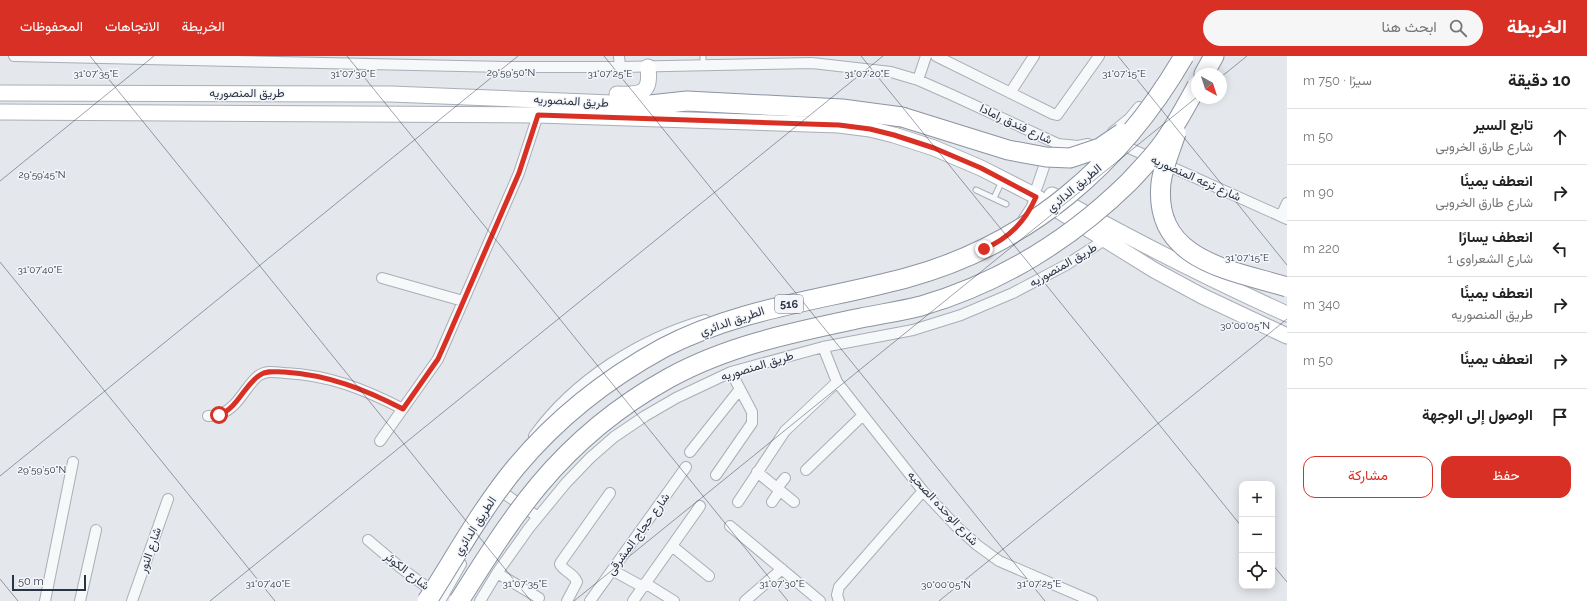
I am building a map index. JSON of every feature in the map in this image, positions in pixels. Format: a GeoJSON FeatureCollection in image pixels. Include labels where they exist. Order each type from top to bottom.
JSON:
{"type":"FeatureCollection","features":[{"type":"Feature","properties":{"kind":"highway","name":"الطريق الدائري"},"geometry":{"type":"LineString","coordinates":[[443,600],[493,496],[516,466],[542,438],[600,389],[631,367],[678,342],[734,319],[771,308],[905,278],[945,266],[971,256],[1002,240],[1043,215],[1086,181],[1109,158],[1145,114],[1170,79],[1184,56]]}},
{"type":"Feature","properties":{"kind":"highway"},"geometry":{"type":"LineString","coordinates":[[1207,68],[1214,56]]}},
{"type":"Feature","properties":{"kind":"highway","name":"516"},"geometry":{"type":"LineString","coordinates":[[443,600],[515,516],[539,485],[570,451],[599,425],[633,400],[670,378],[708,359],[739,347],[780,335],[920,306],[962,292],[1002,274],[1040,253],[1074,230],[1109,201],[1139,171],[1162,144],[1191,97]]}},
{"type":"Feature","properties":{"kind":"highway"},"geometry":{"type":"LineString","coordinates":[[650,104],[702,102],[842,109],[902,117],[1008,150],[1046,158],[1070,158],[1100,148],[1126,131],[1145,114]]}},
{"type":"Feature","properties":{"kind":"highway"},"geometry":{"type":"LineString","coordinates":[[1183,111],[1161,181],[1162,204],[1168,226],[1176,239],[1186,250],[1200,259],[1231,271],[1287,287]]}},
{"type":"Feature","properties":{"kind":"main road"},"geometry":{"type":"LineString","coordinates":[[559,100],[590,94],[639,93],[648,87],[648,66]]}},
{"type":"Feature","properties":{"kind":"main road","name":"طريق المنصوريه"},"geometry":{"type":"LineString","coordinates":[[0,93],[391,94],[650,104],[843,118],[867,122],[913,133],[967,154],[1111,235],[1287,314]]}},
{"type":"Feature","properties":{"kind":"main road"},"geometry":{"type":"LineString","coordinates":[[151,93],[151,112]]}},
{"type":"Feature","properties":{"kind":"main road","name":"طريق المنصوريه"},"geometry":{"type":"LineString","coordinates":[[0,112],[538,115],[839,125],[870,129],[894,135],[934,148],[1006,175]]}},
{"type":"Feature","properties":{"kind":"main road","name":"طريق المنصوريه"},"geometry":{"type":"LineString","coordinates":[[1111,235],[1154,270],[1202,296],[1287,336]]}},
{"type":"Feature","properties":{"kind":"street"},"geometry":{"type":"LineString","coordinates":[[14,56],[498,67],[620,67],[648,66],[703,60],[725,60],[812,63],[891,72],[918,80],[926,56]]}},
{"type":"Feature","properties":{"kind":"street"},"geometry":{"type":"LineString","coordinates":[[619,56],[620,67]]}},
{"type":"Feature","properties":{"kind":"street"},"geometry":{"type":"LineString","coordinates":[[936,56],[1057,115],[1099,56]]}},
{"type":"Feature","properties":{"kind":"street"},"geometry":{"type":"LineString","coordinates":[[1010,93],[1034,56]]}},
{"type":"Feature","properties":{"kind":"street","name":"شارع فندق رامادا"},"geometry":{"type":"LineString","coordinates":[[918,80],[1058,144],[1078,146],[1105,138],[1129,119],[1167,70],[1175,56]]}},
{"type":"Feature","properties":{"kind":"street"},"geometry":{"type":"LineString","coordinates":[[380,442],[438,359],[519,173],[538,115]]}},
{"type":"Feature","properties":{"kind":"street","name":"شارع ترعه المنصوريه"},"geometry":{"type":"LineString","coordinates":[[1105,138],[1284,217]]}},
{"type":"Feature","properties":{"kind":"street"},"geometry":{"type":"LineString","coordinates":[[443,600],[529,443],[553,412],[604,370],[641,346],[682,327],[709,319],[888,279],[926,269],[984,249],[1001,240],[1016,229],[1024,219],[1037,192],[1052,141]]}},
{"type":"Feature","properties":{"kind":"street"},"geometry":{"type":"LineString","coordinates":[[1284,217],[1287,203]]}},
{"type":"Feature","properties":{"kind":"street","name":"طريق المنصوريه"},"geometry":{"type":"LineString","coordinates":[[480,601],[497,573],[538,517],[566,483],[590,458],[614,437],[645,416],[676,398],[731,372],[823,347],[913,330],[961,315],[1013,293],[1066,265],[1111,235]]}},
{"type":"Feature","properties":{"kind":"street"},"geometry":{"type":"LineString","coordinates":[[382,278],[463,301]]}},
{"type":"Feature","properties":{"kind":"street","name":"شارع الوحده الصحيه"},"geometry":{"type":"LineString","coordinates":[[823,347],[837,382],[923,491],[977,545],[999,561],[1092,601]]}},
{"type":"Feature","properties":{"kind":"street"},"geometry":{"type":"LineString","coordinates":[[208,416],[219,415],[228,410],[257,377],[264,373],[270,372],[301,373],[344,383],[403,409]]}},
{"type":"Feature","properties":{"kind":"street"},"geometry":{"type":"LineString","coordinates":[[716,475],[752,423],[752,412],[731,372]]}},
{"type":"Feature","properties":{"kind":"street"},"geometry":{"type":"LineString","coordinates":[[738,502],[785,430],[837,382]]}},
{"type":"Feature","properties":{"kind":"street"},"geometry":{"type":"LineString","coordinates":[[690,452],[740,390]]}},
{"type":"Feature","properties":{"kind":"street"},"geometry":{"type":"LineString","coordinates":[[806,470],[863,415]]}},
{"type":"Feature","properties":{"kind":"street"},"geometry":{"type":"LineString","coordinates":[[46,601],[73,462]]}},
{"type":"Feature","properties":{"kind":"street","name":"شارع حجاج المشرقى"},"geometry":{"type":"LineString","coordinates":[[590,601],[686,467]]}},
{"type":"Feature","properties":{"kind":"street"},"geometry":{"type":"LineString","coordinates":[[757,472],[794,502]]}},
{"type":"Feature","properties":{"kind":"street"},"geometry":{"type":"LineString","coordinates":[[772,502],[785,478]]}},
{"type":"Feature","properties":{"kind":"street"},"geometry":{"type":"LineString","coordinates":[[823,601],[839,587],[923,491]]}},
{"type":"Feature","properties":{"kind":"street"},"geometry":{"type":"LineString","coordinates":[[502,492],[538,517]]}},
{"type":"Feature","properties":{"kind":"street"},"geometry":{"type":"LineString","coordinates":[[567,601],[577,582],[575,577],[562,568],[560,564],[610,493]]}},
{"type":"Feature","properties":{"kind":"street","name":"شارع النور"},"geometry":{"type":"LineString","coordinates":[[132,601],[168,499]]}},
{"type":"Feature","properties":{"kind":"street"},"geometry":{"type":"LineString","coordinates":[[633,601],[700,506]]}},
{"type":"Feature","properties":{"kind":"street"},"geometry":{"type":"LineString","coordinates":[[730,526],[820,601]]}},
{"type":"Feature","properties":{"kind":"street"},"geometry":{"type":"LineString","coordinates":[[80,601],[96,530]]}},
{"type":"Feature","properties":{"kind":"street","name":"شارع الكوثر"},"geometry":{"type":"LineString","coordinates":[[368,540],[401,568],[443,600]]}},
{"type":"Feature","properties":{"kind":"street"},"geometry":{"type":"LineString","coordinates":[[672,546],[709,576]]}},
{"type":"Feature","properties":{"kind":"street"},"geometry":{"type":"LineString","coordinates":[[745,601],[782,568]]}},
{"type":"Feature","properties":{"kind":"street"},"geometry":{"type":"LineString","coordinates":[[612,570],[674,601]]}},
{"type":"Feature","properties":{"kind":"street"},"geometry":{"type":"LineString","coordinates":[[497,573],[539,598]]}},
{"type":"Feature","properties":{"kind":"street"},"geometry":{"type":"LineString","coordinates":[[839,587],[837,595],[839,601]]}},
{"type":"Feature","properties":{"kind":"lane"},"geometry":{"type":"LineString","coordinates":[[994,198],[1006,175]]}},
{"type":"Feature","properties":{"kind":"lane"},"geometry":{"type":"LineString","coordinates":[[976,190],[1006,204]]}},
{"type":"Feature","properties":{"kind":"route"},"geometry":{"type":"LineString","coordinates":[[219,415],[228,410],[257,377],[266,372],[301,373],[322,377],[353,386],[403,409],[438,359],[519,173],[538,115],[839,125],[870,129],[894,135],[934,148],[981,168],[1036,197],[1031,208],[1016,229],[996,244],[984,249]]}}]}
